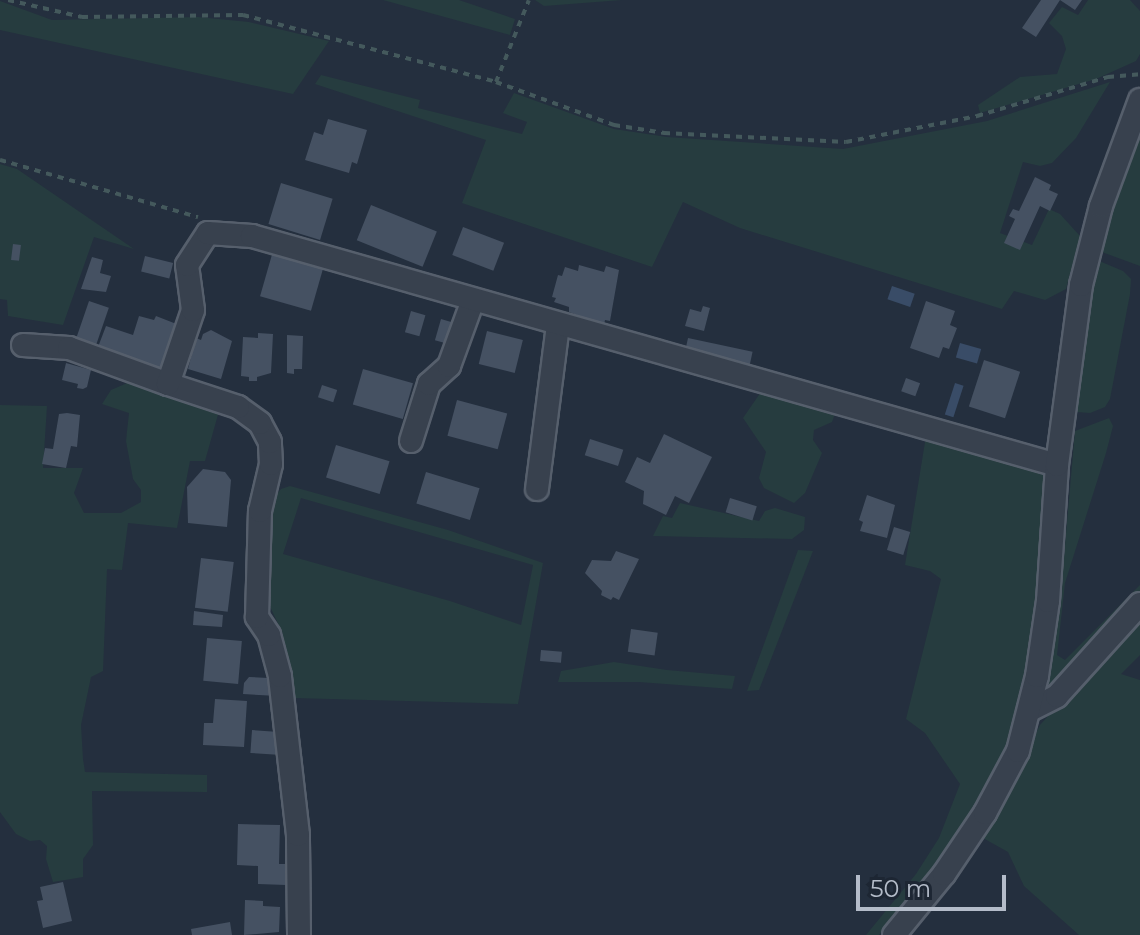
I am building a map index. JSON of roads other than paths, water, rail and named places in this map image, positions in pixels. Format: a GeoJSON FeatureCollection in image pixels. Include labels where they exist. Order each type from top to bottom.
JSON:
{"type":"FeatureCollection","features":[{"type":"Feature","properties":{"kind":"street"},"geometry":{"type":"LineString","coordinates":[[894,935],[944,874],[985,813],[1018,751],[1030,710],[1048,601],[1057,465],[1081,285],[1101,206],[1140,100]]}},
{"type":"Feature","properties":{"kind":"street"},"geometry":{"type":"LineString","coordinates":[[168,384],[193,310],[187,265],[208,233],[252,236],[1057,465]]}},
{"type":"Feature","properties":{"kind":"street"},"geometry":{"type":"LineString","coordinates":[[411,441],[429,384],[449,366],[473,300]]}},
{"type":"Feature","properties":{"kind":"street"},"geometry":{"type":"LineString","coordinates":[[537,489],[558,324]]}},
{"type":"Feature","properties":{"kind":"street"},"geometry":{"type":"LineString","coordinates":[[23,345],[69,348],[238,407],[260,423],[270,442],[271,464],[260,511],[257,617],[269,635],[280,676],[298,835],[299,935]]}},
{"type":"Feature","properties":{"kind":"street"},"geometry":{"type":"LineString","coordinates":[[1030,710],[1057,696],[1140,604]]}},
{"type":"Feature","properties":{"kind":"water"},"geometry":{"type":"Polygon","coordinates":[[[892,286],[915,294],[910,307],[887,299],[892,286]]]}},
{"type":"Feature","properties":{"kind":"water"},"geometry":{"type":"Polygon","coordinates":[[[960,343],[981,349],[977,363],[956,357],[960,343]]]}},
{"type":"Feature","properties":{"kind":"water"},"geometry":{"type":"Polygon","coordinates":[[[955,383],[964,386],[953,417],[945,414],[955,383]]]}}]}
